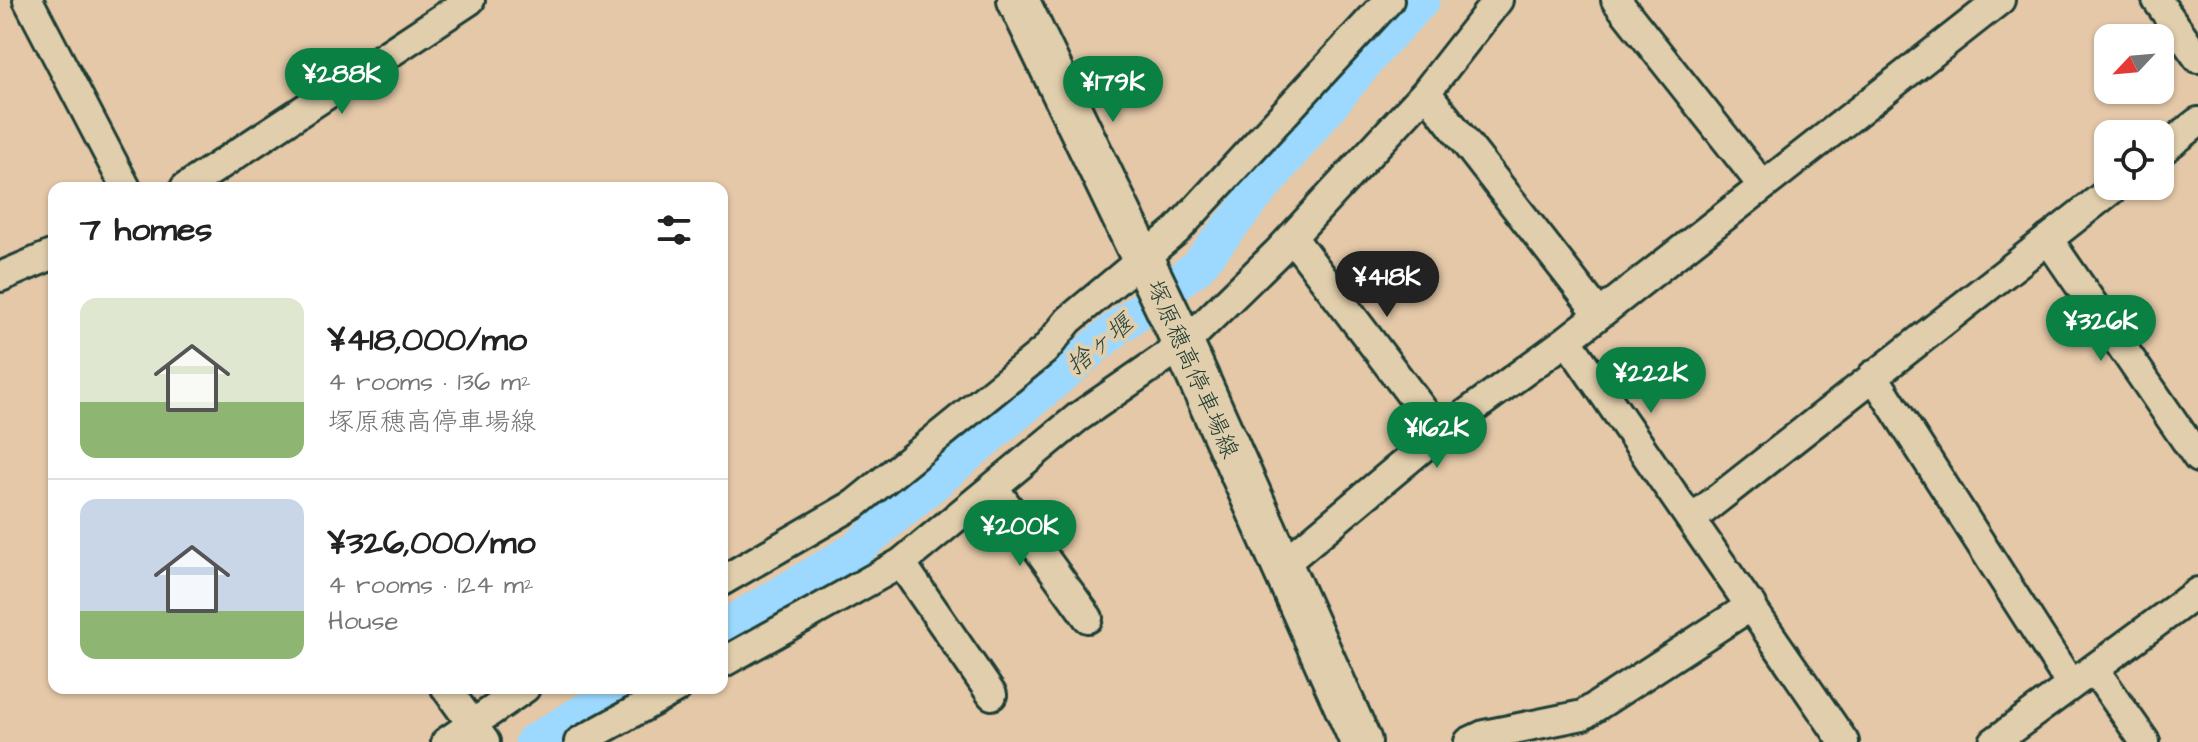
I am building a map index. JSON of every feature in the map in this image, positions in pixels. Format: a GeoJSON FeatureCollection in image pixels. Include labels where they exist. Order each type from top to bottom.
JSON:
{"type":"FeatureCollection","features":[{"type":"Feature","properties":{"kind":"main road","name":"塚原穂高停車場線"},"geometry":{"type":"LineString","coordinates":[[1018,0],[1179,335],[1280,567],[1361,742]]}},
{"type":"Feature","properties":{"kind":"street"},"geometry":{"type":"LineString","coordinates":[[28,0],[123,182]]}},
{"type":"Feature","properties":{"kind":"street"},"geometry":{"type":"LineString","coordinates":[[194,182],[470,0]]}},
{"type":"Feature","properties":{"kind":"street"},"geometry":{"type":"LineString","coordinates":[[728,578],[855,504],[1045,350],[1069,320],[1148,268],[1177,230],[1389,0]]}},
{"type":"Feature","properties":{"kind":"street"},"geometry":{"type":"LineString","coordinates":[[728,660],[901,563],[1179,335],[1292,237],[1426,92],[1498,0]]}},
{"type":"Feature","properties":{"kind":"street"},"geometry":{"type":"LineString","coordinates":[[1616,0],[1763,186]]}},
{"type":"Feature","properties":{"kind":"street"},"geometry":{"type":"LineString","coordinates":[[1280,567],[1440,433],[1567,340],[2000,0]]}},
{"type":"Feature","properties":{"kind":"street"},"geometry":{"type":"LineString","coordinates":[[2157,0],[2198,58]]}},
{"type":"Feature","properties":{"kind":"street"},"geometry":{"type":"LineString","coordinates":[[1426,92],[1599,314]]}},
{"type":"Feature","properties":{"kind":"street"},"geometry":{"type":"LineString","coordinates":[[2174,141],[2198,122]]}},
{"type":"Feature","properties":{"kind":"street"},"geometry":{"type":"LineString","coordinates":[[1692,519],[2098,200]]}},
{"type":"Feature","properties":{"kind":"street"},"geometry":{"type":"LineString","coordinates":[[1292,237],[1440,433]]}},
{"type":"Feature","properties":{"kind":"street"},"geometry":{"type":"LineString","coordinates":[[2048,239],[2198,458]]}},
{"type":"Feature","properties":{"kind":"street"},"geometry":{"type":"LineString","coordinates":[[0,277],[48,257]]}},
{"type":"Feature","properties":{"kind":"street"},"geometry":{"type":"LineString","coordinates":[[1567,340],[1844,742]]}},
{"type":"Feature","properties":{"kind":"street"},"geometry":{"type":"LineString","coordinates":[[1873,375],[2071,685]]}},
{"type":"Feature","properties":{"kind":"street"},"geometry":{"type":"LineString","coordinates":[[994,488],[1088,618]]}},
{"type":"Feature","properties":{"kind":"street"},"geometry":{"type":"LineString","coordinates":[[901,563],[992,695]]}},
{"type":"Feature","properties":{"kind":"street"},"geometry":{"type":"LineString","coordinates":[[1994,742],[2198,592]]}},
{"type":"Feature","properties":{"kind":"street"},"geometry":{"type":"LineString","coordinates":[[1469,742],[1484,735],[1583,715],[1752,605]]}},
{"type":"Feature","properties":{"kind":"street"},"geometry":{"type":"LineString","coordinates":[[2094,669],[2145,742]]}},
{"type":"Feature","properties":{"kind":"street"},"geometry":{"type":"LineString","coordinates":[[450,694],[478,733]]}},
{"type":"Feature","properties":{"kind":"street"},"geometry":{"type":"LineString","coordinates":[[446,742],[478,733],[519,694]]}},
{"type":"Feature","properties":{"kind":"street"},"geometry":{"type":"LineString","coordinates":[[579,742],[666,694]]}},
{"type":"Feature","properties":{"kind":"waterway","name":"捨ヶ堰"},"geometry":{"type":"LineString","coordinates":[[728,625],[855,550],[1117,328],[1197,267],[1381,43],[1422,0]]}},
{"type":"Feature","properties":{"kind":"waterway","name":"捨ヶ堰"},"geometry":{"type":"LineString","coordinates":[[533,742],[614,694]]}}]}
